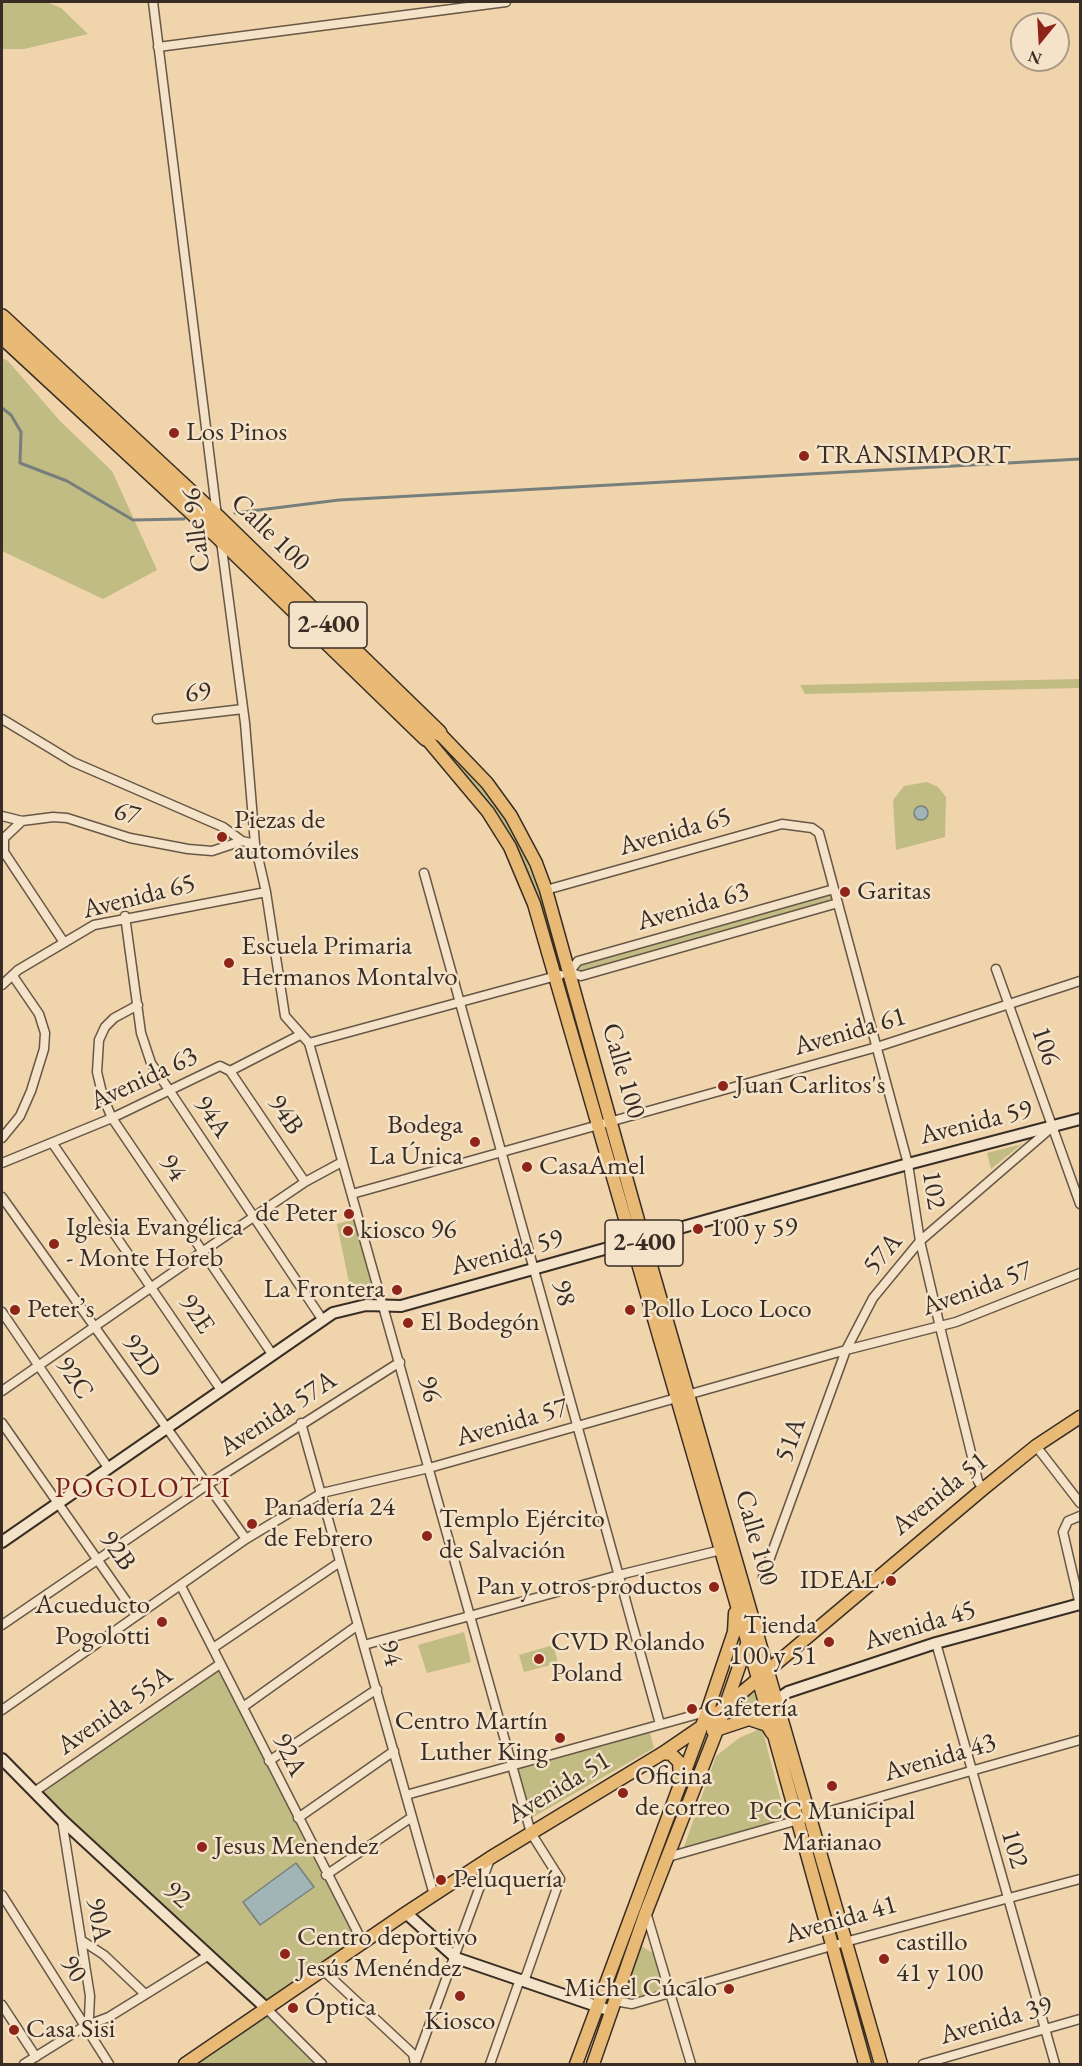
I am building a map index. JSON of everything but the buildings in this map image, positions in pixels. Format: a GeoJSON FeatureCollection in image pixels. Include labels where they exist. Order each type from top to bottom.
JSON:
{"type":"FeatureCollection","features":[{"type":"Feature","properties":{"kind":"highway","name":"Calle 100"},"geometry":{"type":"LineString","coordinates":[[2,317],[217,517],[432,736]]}},
{"type":"Feature","properties":{"kind":"highway","name":"Calle 100"},"geometry":{"type":"LineString","coordinates":[[2,336],[432,736]]}},
{"type":"Feature","properties":{"kind":"main road","name":"Calle 100"},"geometry":{"type":"LineString","coordinates":[[432,736],[487,783],[511,816],[536,863],[546,890],[611,1121],[637,1240]]}},
{"type":"Feature","properties":{"kind":"main road","name":"Calle 100"},"geometry":{"type":"LineString","coordinates":[[432,736],[488,812],[510,847],[534,904],[596,1124],[637,1240],[747,1642],[763,1675]]}},
{"type":"Feature","properties":{"kind":"main road","name":"Calle 100"},"geometry":{"type":"LineString","coordinates":[[682,1398],[753,1622],[763,1675],[804,1818],[832,1947],[865,2064]]}},
{"type":"Feature","properties":{"kind":"main road","name":"Avenida 51"},"geometry":{"type":"LineString","coordinates":[[185,2064],[362,1941],[490,1858],[699,1732],[724,1706],[983,1489],[1036,1446],[1080,1417]]}},
{"type":"Feature","properties":{"kind":"main road"},"geometry":{"type":"LineString","coordinates":[[576,2064],[680,1779],[707,1712],[734,1632],[734,1597]]}},
{"type":"Feature","properties":{"kind":"main road"},"geometry":{"type":"LineString","coordinates":[[592,2064],[646,1912],[717,1730],[753,1622]]}},
{"type":"Feature","properties":{"kind":"main road"},"geometry":{"type":"LineString","coordinates":[[753,1622],[767,1649],[775,1652],[792,1650]]}},
{"type":"Feature","properties":{"kind":"main road","name":"Calle 100"},"geometry":{"type":"LineString","coordinates":[[771,1703],[774,1736],[845,1942],[880,2064]]}},
{"type":"Feature","properties":{"kind":"main road"},"geometry":{"type":"LineString","coordinates":[[699,1732],[717,1730],[745,1720],[767,1725],[774,1736]]}},
{"type":"Feature","properties":{"kind":"main road"},"geometry":{"type":"LineString","coordinates":[[705,1762],[745,1720]]}},
{"type":"Feature","properties":{"kind":"main road"},"geometry":{"type":"LineString","coordinates":[[663,1754],[671,1754],[679,1762],[680,1779]]}},
{"type":"Feature","properties":{"kind":"street","name":"Calle 96"},"geometry":{"type":"LineString","coordinates":[[153,2],[243,709],[255,844],[266,892],[285,1016],[300,1035],[309,1042]]}},
{"type":"Feature","properties":{"kind":"street"},"geometry":{"type":"LineString","coordinates":[[158,47],[506,2]]}},
{"type":"Feature","properties":{"kind":"street","name":"69"},"geometry":{"type":"LineString","coordinates":[[157,719],[243,709]]}},
{"type":"Feature","properties":{"kind":"street"},"geometry":{"type":"LineString","coordinates":[[2,719],[73,762],[223,827],[242,841],[255,844]]}},
{"type":"Feature","properties":{"kind":"street","name":"67"},"geometry":{"type":"LineString","coordinates":[[2,816],[22,821],[53,817],[67,818],[130,838],[188,849],[212,850],[242,841]]}},
{"type":"Feature","properties":{"kind":"street"},"geometry":{"type":"LineString","coordinates":[[22,821],[4,838],[4,852],[63,941]]}},
{"type":"Feature","properties":{"kind":"street","name":"Avenida 65"},"geometry":{"type":"LineString","coordinates":[[546,890],[782,824],[816,830]]}},
{"type":"Feature","properties":{"kind":"street","name":"102"},"geometry":{"type":"LineString","coordinates":[[816,830],[838,903],[908,1164],[920,1241],[967,1438],[983,1489]]}},
{"type":"Feature","properties":{"kind":"street","name":"98"},"geometry":{"type":"LineString","coordinates":[[424,873],[660,1724]]}},
{"type":"Feature","properties":{"kind":"street","name":"Avenida 63"},"geometry":{"type":"LineString","coordinates":[[309,1042],[554,978],[569,972],[578,961],[834,889]]}},
{"type":"Feature","properties":{"kind":"street","name":"Avenida 65"},"geometry":{"type":"LineString","coordinates":[[2,985],[63,941],[93,925],[125,916],[266,892]]}},
{"type":"Feature","properties":{"kind":"street","name":"Avenida 63"},"geometry":{"type":"LineString","coordinates":[[569,972],[581,976],[838,903]]}},
{"type":"Feature","properties":{"kind":"street","name":"94A"},"geometry":{"type":"LineString","coordinates":[[125,916],[145,1049],[168,1091],[256,1217],[322,1319]]}},
{"type":"Feature","properties":{"kind":"street","name":"106"},"geometry":{"type":"LineString","coordinates":[[996,969],[1080,1204]]}},
{"type":"Feature","properties":{"kind":"street"},"geometry":{"type":"LineString","coordinates":[[2,1138],[20,1116],[31,1091],[44,1049],[45,1033],[39,1014],[13,976]]}},
{"type":"Feature","properties":{"kind":"street","name":"Avenida 61"},"geometry":{"type":"LineString","coordinates":[[352,1194],[877,1047],[1080,981]]}},
{"type":"Feature","properties":{"kind":"street","name":"94"},"geometry":{"type":"LineString","coordinates":[[138,1005],[114,1018],[105,1027],[99,1040],[99,1082],[112,1118],[273,1354]]}},
{"type":"Feature","properties":{"kind":"street","name":"Avenida 63"},"geometry":{"type":"LineString","coordinates":[[2,1163],[112,1118],[220,1066],[230,1071],[300,1035]]}},
{"type":"Feature","properties":{"kind":"street","name":"96"},"geometry":{"type":"LineString","coordinates":[[309,1042],[531,1833],[560,1880],[526,1976],[519,1982]]}},
{"type":"Feature","properties":{"kind":"street","name":"94B"},"geometry":{"type":"LineString","coordinates":[[230,1071],[305,1182]]}},
{"type":"Feature","properties":{"kind":"street","name":"Avenida 59"},"geometry":{"type":"LineString","coordinates":[[3,1539],[109,1469],[322,1319],[348,1308],[401,1306],[908,1164],[1080,1119]]}},
{"type":"Feature","properties":{"kind":"street","name":"57A"},"geometry":{"type":"LineString","coordinates":[[846,1350],[873,1298],[920,1241],[1051,1128]]}},
{"type":"Feature","properties":{"kind":"street","name":"92E"},"geometry":{"type":"LineString","coordinates":[[53,1144],[221,1390]]}},
{"type":"Feature","properties":{"kind":"street"},"geometry":{"type":"LineString","coordinates":[[2,1391],[305,1182],[342,1162]]}},
{"type":"Feature","properties":{"kind":"street","name":"92D"},"geometry":{"type":"LineString","coordinates":[[2,1197],[246,1539]]}},
{"type":"Feature","properties":{"kind":"street","name":"Avenida 57"},"geometry":{"type":"LineString","coordinates":[[2,1710],[246,1539],[322,1493],[429,1468],[846,1350],[940,1327],[1080,1273]]}},
{"type":"Feature","properties":{"kind":"street","name":"92C"},"geometry":{"type":"LineString","coordinates":[[2,1312],[109,1469]]}},
{"type":"Feature","properties":{"kind":"street","name":"51A"},"geometry":{"type":"LineString","coordinates":[[763,1577],[846,1350]]}},
{"type":"Feature","properties":{"kind":"street","name":"Avenida 57A"},"geometry":{"type":"LineString","coordinates":[[2,1624],[301,1423],[400,1362]]}},
{"type":"Feature","properties":{"kind":"street","name":"92B"},"geometry":{"type":"LineString","coordinates":[[2,1423],[136,1615]]}},
{"type":"Feature","properties":{"kind":"street","name":"94"},"geometry":{"type":"LineString","coordinates":[[301,1423],[434,1895]]}},
{"type":"Feature","properties":{"kind":"street"},"geometry":{"type":"LineString","coordinates":[[1036,1446],[1080,1503]]}},
{"type":"Feature","properties":{"kind":"street"},"geometry":{"type":"LineString","coordinates":[[1080,1516],[1064,1526],[1063,1532],[1080,1604]]}},
{"type":"Feature","properties":{"kind":"street"},"geometry":{"type":"LineString","coordinates":[[364,1646],[619,1575],[721,1550]]}},
{"type":"Feature","properties":{"kind":"street"},"geometry":{"type":"LineString","coordinates":[[213,1648],[340,1562]]}},
{"type":"Feature","properties":{"kind":"street","name":"92A"},"geometry":{"type":"LineString","coordinates":[[181,1586],[326,1875],[362,1941]]}},
{"type":"Feature","properties":{"kind":"street","name":"Avenida 45"},"geometry":{"type":"LineString","coordinates":[[745,1720],[788,1692],[936,1643],[1080,1604]]}},
{"type":"Feature","properties":{"kind":"street"},"geometry":{"type":"LineString","coordinates":[[243,1707],[358,1625]]}},
{"type":"Feature","properties":{"kind":"street","name":"102"},"geometry":{"type":"LineString","coordinates":[[936,1643],[970,1771],[1055,2064]]}},
{"type":"Feature","properties":{"kind":"street","name":"Avenida 55A"},"geometry":{"type":"LineString","coordinates":[[34,1792],[220,1664]]}},
{"type":"Feature","properties":{"kind":"street"},"geometry":{"type":"LineString","coordinates":[[269,1761],[377,1689]]}},
{"type":"Feature","properties":{"kind":"street"},"geometry":{"type":"LineString","coordinates":[[406,1796],[724,1706]]}},
{"type":"Feature","properties":{"kind":"street","name":"Avenida 43"},"geometry":{"type":"LineString","coordinates":[[668,1857],[1080,1740]]}},
{"type":"Feature","properties":{"kind":"street"},"geometry":{"type":"LineString","coordinates":[[298,1818],[394,1750]]}},
{"type":"Feature","properties":{"kind":"street","name":"92"},"geometry":{"type":"LineString","coordinates":[[2,1759],[62,1820],[266,2008],[322,2064]]}},
{"type":"Feature","properties":{"kind":"street"},"geometry":{"type":"LineString","coordinates":[[326,1875],[412,1817]]}},
{"type":"Feature","properties":{"kind":"street","name":"90A"},"geometry":{"type":"LineString","coordinates":[[62,1820],[90,1996],[89,2017],[85,2026]]}},
{"type":"Feature","properties":{"kind":"street"},"geometry":{"type":"LineString","coordinates":[[415,2064],[456,1958],[490,1858]]}},
{"type":"Feature","properties":{"kind":"street"},"geometry":{"type":"LineString","coordinates":[[466,1874],[476,1875],[482,1882]]}},
{"type":"Feature","properties":{"kind":"street","name":"Avenida 41"},"geometry":{"type":"LineString","coordinates":[[613,2006],[632,2004],[845,1942],[1080,1879]]}},
{"type":"Feature","properties":{"kind":"street","name":"90"},"geometry":{"type":"LineString","coordinates":[[2,1895],[109,2064]]}},
{"type":"Feature","properties":{"kind":"street"},"geometry":{"type":"LineString","coordinates":[[646,1912],[690,2064]]}},
{"type":"Feature","properties":{"kind":"street"},"geometry":{"type":"LineString","coordinates":[[406,1913],[456,1958],[519,1982],[596,2007],[613,2006]]}},
{"type":"Feature","properties":{"kind":"street"},"geometry":{"type":"LineString","coordinates":[[81,1940],[104,1955],[144,1993]]}},
{"type":"Feature","properties":{"kind":"street"},"geometry":{"type":"LineString","coordinates":[[24,2064],[85,2026],[109,2017],[144,1993],[209,1955]]}},
{"type":"Feature","properties":{"kind":"street"},"geometry":{"type":"LineString","coordinates":[[323,1970],[413,2054],[415,2064]]}},
{"type":"Feature","properties":{"kind":"street"},"geometry":{"type":"LineString","coordinates":[[490,2064],[519,1982]]}},
{"type":"Feature","properties":{"kind":"street"},"geometry":{"type":"LineString","coordinates":[[2,2005],[36,2057]]}},
{"type":"Feature","properties":{"kind":"street","name":"Avenida 39"},"geometry":{"type":"LineString","coordinates":[[923,2064],[1080,2019]]}},
{"type":"Feature","properties":{"kind":"shaded area"},"geometry":{"type":"Polygon","coordinates":[[[2,2],[47,2],[61,8],[88,34],[24,49],[2,49],[2,2]]]}},
{"type":"Feature","properties":{"kind":"shaded area"},"geometry":{"type":"Polygon","coordinates":[[[2,358],[8,361],[60,421],[112,471],[157,570],[103,599],[2,551],[2,358]]]}},
{"type":"Feature","properties":{"kind":"shaded area"},"geometry":{"type":"Polygon","coordinates":[[[1080,679],[1080,688],[805,694],[800,685],[1080,679]]]}},
{"type":"Feature","properties":{"kind":"shaded area"},"geometry":{"type":"Polygon","coordinates":[[[431,733],[499,807],[518,842],[541,894],[562,971],[559,972],[537,896],[515,844],[495,809],[430,735],[431,733]]]}},
{"type":"Feature","properties":{"kind":"shaded area"},"geometry":{"type":"Polygon","coordinates":[[[927,782],[938,787],[946,797],[945,837],[896,850],[893,800],[904,786],[927,782]]]}},
{"type":"Feature","properties":{"kind":"shaded area"},"geometry":{"type":"Polygon","coordinates":[[[918,806],[924,806],[928,813],[924,820],[918,820],[914,816],[914,810],[918,806]]]}},
{"type":"Feature","properties":{"kind":"shaded area"},"geometry":{"type":"Polygon","coordinates":[[[832,892],[834,901],[580,973],[574,971],[579,964],[832,892]]]}},
{"type":"Feature","properties":{"kind":"shaded area"},"geometry":{"type":"Polygon","coordinates":[[[564,978],[604,1118],[602,1119],[561,979],[564,978]]]}},
{"type":"Feature","properties":{"kind":"shaded area"},"geometry":{"type":"Polygon","coordinates":[[[1022,1144],[991,1169],[987,1153],[1022,1144]]]}},
{"type":"Feature","properties":{"kind":"shaded area"},"geometry":{"type":"Polygon","coordinates":[[[354,1219],[373,1288],[370,1296],[366,1297],[352,1297],[337,1224],[354,1219]]]}},
{"type":"Feature","properties":{"kind":"shaded area"},"geometry":{"type":"Polygon","coordinates":[[[464,1632],[471,1662],[427,1673],[418,1645],[464,1632]]]}},
{"type":"Feature","properties":{"kind":"shaded area","name":"CVD Rolando Poland"},"geometry":{"type":"Polygon","coordinates":[[[553,1645],[558,1663],[524,1672],[519,1655],[553,1645]]]}},
{"type":"Feature","properties":{"kind":"shaded area","name":"Jesus Menendez"},"geometry":{"type":"Polygon","coordinates":[[[220,1664],[362,1941],[266,2008],[322,2064],[185,2064],[265,2008],[34,1792],[220,1664]]]}},
{"type":"Feature","properties":{"kind":"shaded area"},"geometry":{"type":"Polygon","coordinates":[[[754,1693],[758,1699],[736,1718],[726,1720],[725,1717],[744,1697],[754,1693]]]}},
{"type":"Feature","properties":{"kind":"shaded area"},"geometry":{"type":"Polygon","coordinates":[[[773,1708],[875,2064],[870,2064],[773,1708]]]}},
{"type":"Feature","properties":{"kind":"shaded area"},"geometry":{"type":"Polygon","coordinates":[[[648,1726],[654,1748],[528,1820],[513,1765],[648,1726]]]}},
{"type":"Feature","properties":{"kind":"shaded area"},"geometry":{"type":"Polygon","coordinates":[[[760,1729],[763,1732],[786,1820],[684,1847],[716,1756],[739,1738],[760,1729]]]}},
{"type":"Feature","properties":{"kind":"shaded area"},"geometry":{"type":"Polygon","coordinates":[[[296,1863],[314,1887],[260,1925],[243,1902],[296,1863]]]}},
{"type":"Feature","properties":{"kind":"shaded area"},"geometry":{"type":"Polygon","coordinates":[[[641,1946],[653,1953],[665,1992],[630,2001],[623,1998],[641,1946]]]}},
{"type":"Feature","properties":{"kind":"waterway"},"geometry":{"type":"LineString","coordinates":[[2,408],[11,415],[21,432],[20,463],[67,481],[133,520],[184,519]]}},
{"type":"Feature","properties":{"kind":"waterway"},"geometry":{"type":"LineString","coordinates":[[235,513],[339,500],[1080,459]]}},
{"type":"Feature","properties":{"kind":"place","name":"Los Pinos"},"geometry":{"type":"Point","coordinates":[174,433]}},
{"type":"Feature","properties":{"kind":"place","name":"TRANSIMPORT"},"geometry":{"type":"Point","coordinates":[804,456]}},
{"type":"Feature","properties":{"kind":"place","name":"Piezas de automóviles"},"geometry":{"type":"Point","coordinates":[222,837]}},
{"type":"Feature","properties":{"kind":"place","name":"Garitas"},"geometry":{"type":"Point","coordinates":[845,892]}},
{"type":"Feature","properties":{"kind":"place","name":"Escuela Primaria Hermanos Montalvo"},"geometry":{"type":"Point","coordinates":[229,963]}},
{"type":"Feature","properties":{"kind":"place","name":"Juan Carlitos's"},"geometry":{"type":"Point","coordinates":[723,1086]}},
{"type":"Feature","properties":{"kind":"place","name":"Bodega La Única"},"geometry":{"type":"Point","coordinates":[475,1142]}},
{"type":"Feature","properties":{"kind":"place","name":"CasaAmel"},"geometry":{"type":"Point","coordinates":[527,1167]}},
{"type":"Feature","properties":{"kind":"place","name":"de Peter"},"geometry":{"type":"Point","coordinates":[349,1214]}},
{"type":"Feature","properties":{"kind":"place","name":"100 y 59"},"geometry":{"type":"Point","coordinates":[698,1229]}},
{"type":"Feature","properties":{"kind":"place","name":"kiosco 96"},"geometry":{"type":"Point","coordinates":[348,1231]}},
{"type":"Feature","properties":{"kind":"place","name":"Iglesia Evangélica - Monte Horeb"},"geometry":{"type":"Point","coordinates":[54,1244]}},
{"type":"Feature","properties":{"kind":"place","name":"La Frontera"},"geometry":{"type":"Point","coordinates":[397,1290]}},
{"type":"Feature","properties":{"kind":"place","name":"Peter’s"},"geometry":{"type":"Point","coordinates":[15,1310]}},
{"type":"Feature","properties":{"kind":"place","name":"Pollo Loco Loco"},"geometry":{"type":"Point","coordinates":[630,1310]}},
{"type":"Feature","properties":{"kind":"place","name":"El Bodegón"},"geometry":{"type":"Point","coordinates":[408,1323]}},
{"type":"Feature","properties":{"kind":"place","name":"Panadería 24 de Febrero"},"geometry":{"type":"Point","coordinates":[252,1524]}},
{"type":"Feature","properties":{"kind":"place","name":"Templo Ejército de Salvación"},"geometry":{"type":"Point","coordinates":[427,1536]}},
{"type":"Feature","properties":{"kind":"place","name":"IDEAL"},"geometry":{"type":"Point","coordinates":[891,1581]}},
{"type":"Feature","properties":{"kind":"place","name":"Pan y otros productos"},"geometry":{"type":"Point","coordinates":[714,1587]}},
{"type":"Feature","properties":{"kind":"place","name":"Acueducto Pogolotti"},"geometry":{"type":"Point","coordinates":[162,1622]}},
{"type":"Feature","properties":{"kind":"place","name":"Tienda 100 y 51"},"geometry":{"type":"Point","coordinates":[829,1642]}},
{"type":"Feature","properties":{"kind":"place","name":"CVD Rolando Poland"},"geometry":{"type":"Point","coordinates":[539,1659]}},
{"type":"Feature","properties":{"kind":"place","name":"Cafetería"},"geometry":{"type":"Point","coordinates":[692,1709]}},
{"type":"Feature","properties":{"kind":"place","name":"Centro Martín Luther King"},"geometry":{"type":"Point","coordinates":[560,1738]}},
{"type":"Feature","properties":{"kind":"place","name":"PCC Municipal Marianao"},"geometry":{"type":"Point","coordinates":[832,1786]}},
{"type":"Feature","properties":{"kind":"place","name":"Oficina de correo"},"geometry":{"type":"Point","coordinates":[623,1793]}},
{"type":"Feature","properties":{"kind":"place","name":"Jesus Menendez"},"geometry":{"type":"Point","coordinates":[202,1847]}},
{"type":"Feature","properties":{"kind":"place","name":"Peluquería"},"geometry":{"type":"Point","coordinates":[441,1880]}},
{"type":"Feature","properties":{"kind":"place","name":"Centro deportivo Jesús Menéndez"},"geometry":{"type":"Point","coordinates":[285,1954]}},
{"type":"Feature","properties":{"kind":"place","name":"castillo 41 y 100"},"geometry":{"type":"Point","coordinates":[884,1959]}},
{"type":"Feature","properties":{"kind":"place","name":"Michel Cúcalo"},"geometry":{"type":"Point","coordinates":[729,1989]}},
{"type":"Feature","properties":{"kind":"place","name":"Kiosco"},"geometry":{"type":"Point","coordinates":[460,1996]}},
{"type":"Feature","properties":{"kind":"place","name":"Óptica"},"geometry":{"type":"Point","coordinates":[293,2008]}},
{"type":"Feature","properties":{"kind":"place","name":"Casa Sisi"},"geometry":{"type":"Point","coordinates":[14,2030]}},
{"type":"Feature","properties":{"kind":"district","name":"POGOLOTTI"},"geometry":{"type":"Point","coordinates":[143,1489]}}]}
